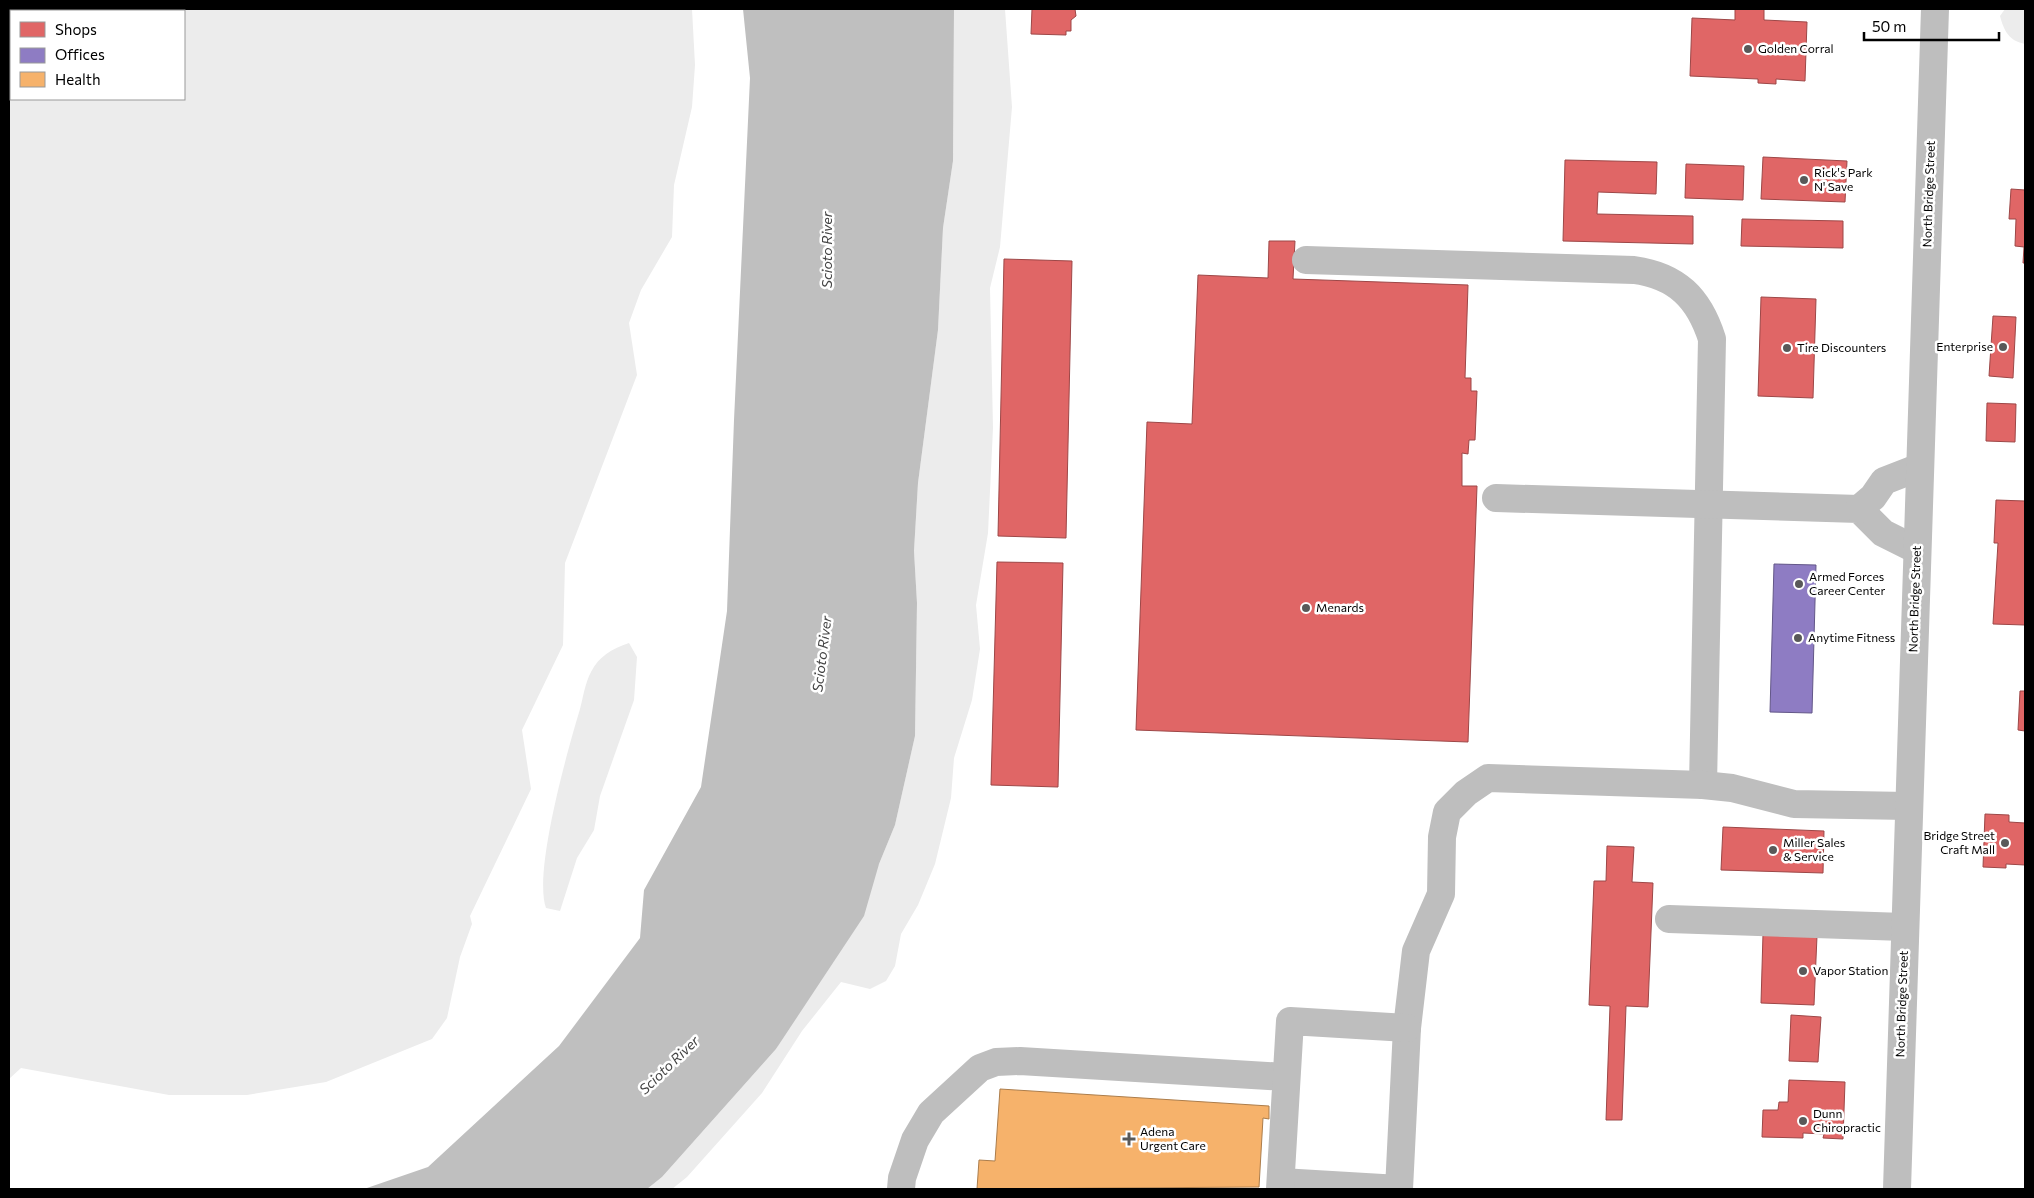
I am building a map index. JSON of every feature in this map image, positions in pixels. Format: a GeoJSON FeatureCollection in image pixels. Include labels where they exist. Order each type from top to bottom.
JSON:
{"type":"FeatureCollection","features":[{"type":"Feature","properties":{"kind":"main road","name":"North Bridge Street"},"geometry":{"type":"LineString","coordinates":[[1897,1189],[1935,9]]}},
{"type":"Feature","properties":{"kind":"main road"},"geometry":{"type":"LineString","coordinates":[[1306,260],[1634,270],[1655,273],[1672,281],[1689,295],[1705,317],[1712,338],[1702,785]]}},
{"type":"Feature","properties":{"kind":"main road"},"geometry":{"type":"LineString","coordinates":[[1496,498],[1859,509],[1873,497],[1884,481],[1920,467]]}},
{"type":"Feature","properties":{"kind":"main road"},"geometry":{"type":"LineString","coordinates":[[1859,509],[1883,533],[1917,550]]}},
{"type":"Feature","properties":{"kind":"main road"},"geometry":{"type":"LineString","coordinates":[[1407,1028],[1290,1021],[1281,1186],[1400,1189],[1407,1028],[1416,950],[1442,894],[1442,837],[1447,812],[1466,793],[1488,778],[1702,785],[1732,788],[1794,804],[1908,806]]}},
{"type":"Feature","properties":{"kind":"main road"},"geometry":{"type":"LineString","coordinates":[[1669,919],[1904,927]]}},
{"type":"Feature","properties":{"kind":"main road"},"geometry":{"type":"LineString","coordinates":[[901,1189],[902,1178],[915,1140],[931,1113],[980,1068],[996,1062],[1020,1061],[1286,1076]]}},
{"type":"Feature","properties":{"kind":"shaded area"},"geometry":{"type":"Polygon","coordinates":[[[9,9],[692,9],[695,65],[692,107],[674,185],[672,237],[641,290],[629,323],[637,375],[565,563],[563,645],[522,730],[531,789],[470,916],[472,924],[460,957],[447,1018],[432,1039],[326,1082],[247,1095],[169,1095],[21,1068],[9,1079],[9,9]]]}},
{"type":"Feature","properties":{"kind":"shaded area"},"geometry":{"type":"Polygon","coordinates":[[[954,9],[1005,9],[1012,107],[1000,247],[990,288],[993,428],[988,533],[976,605],[980,649],[972,700],[954,758],[951,798],[935,864],[918,905],[901,934],[895,966],[886,981],[870,989],[841,982],[802,1031],[762,1093],[687,1177],[672,1189],[647,1189],[662,1177],[776,1049],[879,864],[895,825],[915,736],[917,603],[914,551],[918,483],[938,330],[943,228],[953,161],[954,9]]]}},
{"type":"Feature","properties":{"kind":"shaded area"},"geometry":{"type":"Polygon","coordinates":[[[2005,9],[2025,9],[2025,44],[2011,38],[2005,31],[2000,16],[2005,9]]]}},
{"type":"Feature","properties":{"kind":"shaded area"},"geometry":{"type":"Polygon","coordinates":[[[629,643],[637,657],[634,700],[600,796],[594,830],[577,858],[560,911],[546,908],[543,891],[548,840],[568,752],[589,676],[594,666],[602,657],[629,643]]]}},
{"type":"Feature","properties":{"kind":"water","name":"Scioto River"},"geometry":{"type":"Polygon","coordinates":[[[743,9],[954,9],[953,161],[943,228],[938,330],[918,483],[914,551],[917,603],[915,736],[895,825],[879,864],[864,916],[776,1049],[662,1177],[647,1189],[364,1189],[428,1167],[559,1046],[640,938],[644,890],[701,787],[727,611],[750,78],[743,9]]]}},
{"type":"Feature","properties":{"kind":"building: Shops"},"geometry":{"type":"Polygon","coordinates":[[[1032,9],[1075,9],[1076,16],[1071,20],[1071,31],[1066,31],[1066,35],[1031,34],[1032,9]]]}},
{"type":"Feature","properties":{"kind":"building: Shops","name":"Golden Corral"},"geometry":{"type":"Polygon","coordinates":[[[1735,9],[1764,9],[1764,20],[1807,22],[1805,81],[1776,79],[1776,84],[1758,83],[1758,79],[1690,76],[1692,18],[1735,20],[1735,9]]]}},
{"type":"Feature","properties":{"kind":"building: Shops","name":"Rick's Park N' Save"},"geometry":{"type":"Polygon","coordinates":[[[1763,157],[1847,161],[1845,202],[1761,199],[1763,157]]]}},
{"type":"Feature","properties":{"kind":"building: Shops"},"geometry":{"type":"Polygon","coordinates":[[[1565,160],[1657,162],[1656,194],[1598,192],[1597,214],[1693,216],[1693,244],[1563,241],[1565,160]]]}},
{"type":"Feature","properties":{"kind":"building: Shops"},"geometry":{"type":"Polygon","coordinates":[[[1686,164],[1744,166],[1743,200],[1685,198],[1686,164]]]}},
{"type":"Feature","properties":{"kind":"building: Shops"},"geometry":{"type":"Polygon","coordinates":[[[2011,189],[2025,190],[2025,263],[2023,263],[2024,247],[2015,246],[2016,219],[2009,219],[2011,189]]]}},
{"type":"Feature","properties":{"kind":"building: Shops"},"geometry":{"type":"Polygon","coordinates":[[[1742,219],[1843,221],[1843,248],[1741,246],[1742,219]]]}},
{"type":"Feature","properties":{"kind":"building: Shops","name":"Menards"},"geometry":{"type":"Polygon","coordinates":[[[1269,241],[1295,241],[1293,279],[1468,285],[1465,378],[1471,378],[1471,391],[1477,391],[1475,440],[1469,440],[1468,454],[1462,453],[1462,486],[1477,486],[1468,742],[1136,730],[1147,422],[1192,424],[1198,275],[1268,278],[1269,241]]]}},
{"type":"Feature","properties":{"kind":"building: Shops"},"geometry":{"type":"Polygon","coordinates":[[[1004,259],[1072,261],[1066,538],[998,536],[1004,259]]]}},
{"type":"Feature","properties":{"kind":"building: Shops","name":"Tire Discounters"},"geometry":{"type":"Polygon","coordinates":[[[1761,297],[1816,299],[1813,398],[1758,396],[1761,297]]]}},
{"type":"Feature","properties":{"kind":"building: Shops","name":"Enterprise"},"geometry":{"type":"Polygon","coordinates":[[[1993,316],[2016,317],[2013,378],[1989,376],[1993,316]]]}},
{"type":"Feature","properties":{"kind":"building: Shops"},"geometry":{"type":"Polygon","coordinates":[[[1987,403],[2016,404],[2015,442],[1986,441],[1987,403]]]}},
{"type":"Feature","properties":{"kind":"building: Shops"},"geometry":{"type":"Polygon","coordinates":[[[1996,500],[2025,501],[2025,625],[1993,624],[1998,543],[1994,543],[1996,500]]]}},
{"type":"Feature","properties":{"kind":"building: Shops"},"geometry":{"type":"Polygon","coordinates":[[[997,562],[1063,563],[1058,787],[991,785],[997,562]]]}},
{"type":"Feature","properties":{"kind":"building: Shops"},"geometry":{"type":"Polygon","coordinates":[[[2020,691],[2025,691],[2025,731],[2018,730],[2020,691]]]}},
{"type":"Feature","properties":{"kind":"building: Shops","name":"Bridge Street Craft Mall"},"geometry":{"type":"Polygon","coordinates":[[[1985,814],[2009,815],[2009,822],[2025,823],[2025,865],[2006,864],[2006,868],[1983,867],[1985,814]]]}},
{"type":"Feature","properties":{"kind":"building: Shops","name":"Miller Sales & Service"},"geometry":{"type":"Polygon","coordinates":[[[1723,827],[1824,831],[1823,873],[1721,870],[1723,827]]]}},
{"type":"Feature","properties":{"kind":"building: Shops"},"geometry":{"type":"Polygon","coordinates":[[[1607,846],[1634,847],[1632,882],[1653,883],[1648,1007],[1626,1006],[1622,1120],[1606,1120],[1610,1006],[1589,1005],[1594,881],[1606,881],[1607,846]]]}},
{"type":"Feature","properties":{"kind":"building: Shops"},"geometry":{"type":"Polygon","coordinates":[[[1763,934],[1817,936],[1814,1005],[1761,1003],[1763,934]]]}},
{"type":"Feature","properties":{"kind":"building: Shops"},"geometry":{"type":"Polygon","coordinates":[[[1791,1015],[1821,1017],[1818,1062],[1789,1061],[1791,1015]]]}},
{"type":"Feature","properties":{"kind":"building: Shops","name":"Dunn Chiropractic"},"geometry":{"type":"Polygon","coordinates":[[[1789,1080],[1845,1082],[1843,1139],[1823,1138],[1824,1134],[1803,1133],[1803,1138],[1762,1137],[1763,1110],[1778,1110],[1779,1102],[1788,1102],[1789,1080]]]}},
{"type":"Feature","properties":{"kind":"building: Offices"},"geometry":{"type":"Polygon","coordinates":[[[1774,564],[1816,565],[1812,713],[1770,712],[1774,564]]]}},
{"type":"Feature","properties":{"kind":"building: Health","name":"Adena Urgent Care"},"geometry":{"type":"Polygon","coordinates":[[[1000,1089],[1269,1106],[1269,1119],[1263,1118],[1259,1187],[977,1189],[979,1160],[995,1161],[1000,1089]]]}},
{"type":"Feature","properties":{"kind":"place","name":"Golden Corral"},"geometry":{"type":"Point","coordinates":[1748,49]}},
{"type":"Feature","properties":{"kind":"place","name":"Rick's Park N' Save"},"geometry":{"type":"Point","coordinates":[1804,180]}},
{"type":"Feature","properties":{"kind":"place","name":"Enterprise"},"geometry":{"type":"Point","coordinates":[2003,347]}},
{"type":"Feature","properties":{"kind":"place","name":"Tire Discounters"},"geometry":{"type":"Point","coordinates":[1787,348]}},
{"type":"Feature","properties":{"kind":"place","name":"Armed Forces Career Center"},"geometry":{"type":"Point","coordinates":[1799,584]}},
{"type":"Feature","properties":{"kind":"place","name":"Menards"},"geometry":{"type":"Point","coordinates":[1306,608]}},
{"type":"Feature","properties":{"kind":"place","name":"Anytime Fitness"},"geometry":{"type":"Point","coordinates":[1798,638]}},
{"type":"Feature","properties":{"kind":"place","name":"Bridge Street Craft Mall"},"geometry":{"type":"Point","coordinates":[2005,843]}},
{"type":"Feature","properties":{"kind":"place","name":"Miller Sales & Service"},"geometry":{"type":"Point","coordinates":[1773,850]}},
{"type":"Feature","properties":{"kind":"place","name":"Vapor Station"},"geometry":{"type":"Point","coordinates":[1803,971]}},
{"type":"Feature","properties":{"kind":"place","name":"Dunn Chiropractic"},"geometry":{"type":"Point","coordinates":[1803,1121]}},
{"type":"Feature","properties":{"kind":"place","name":"Adena Urgent Care"},"geometry":{"type":"Point","coordinates":[1129,1139]}}]}
